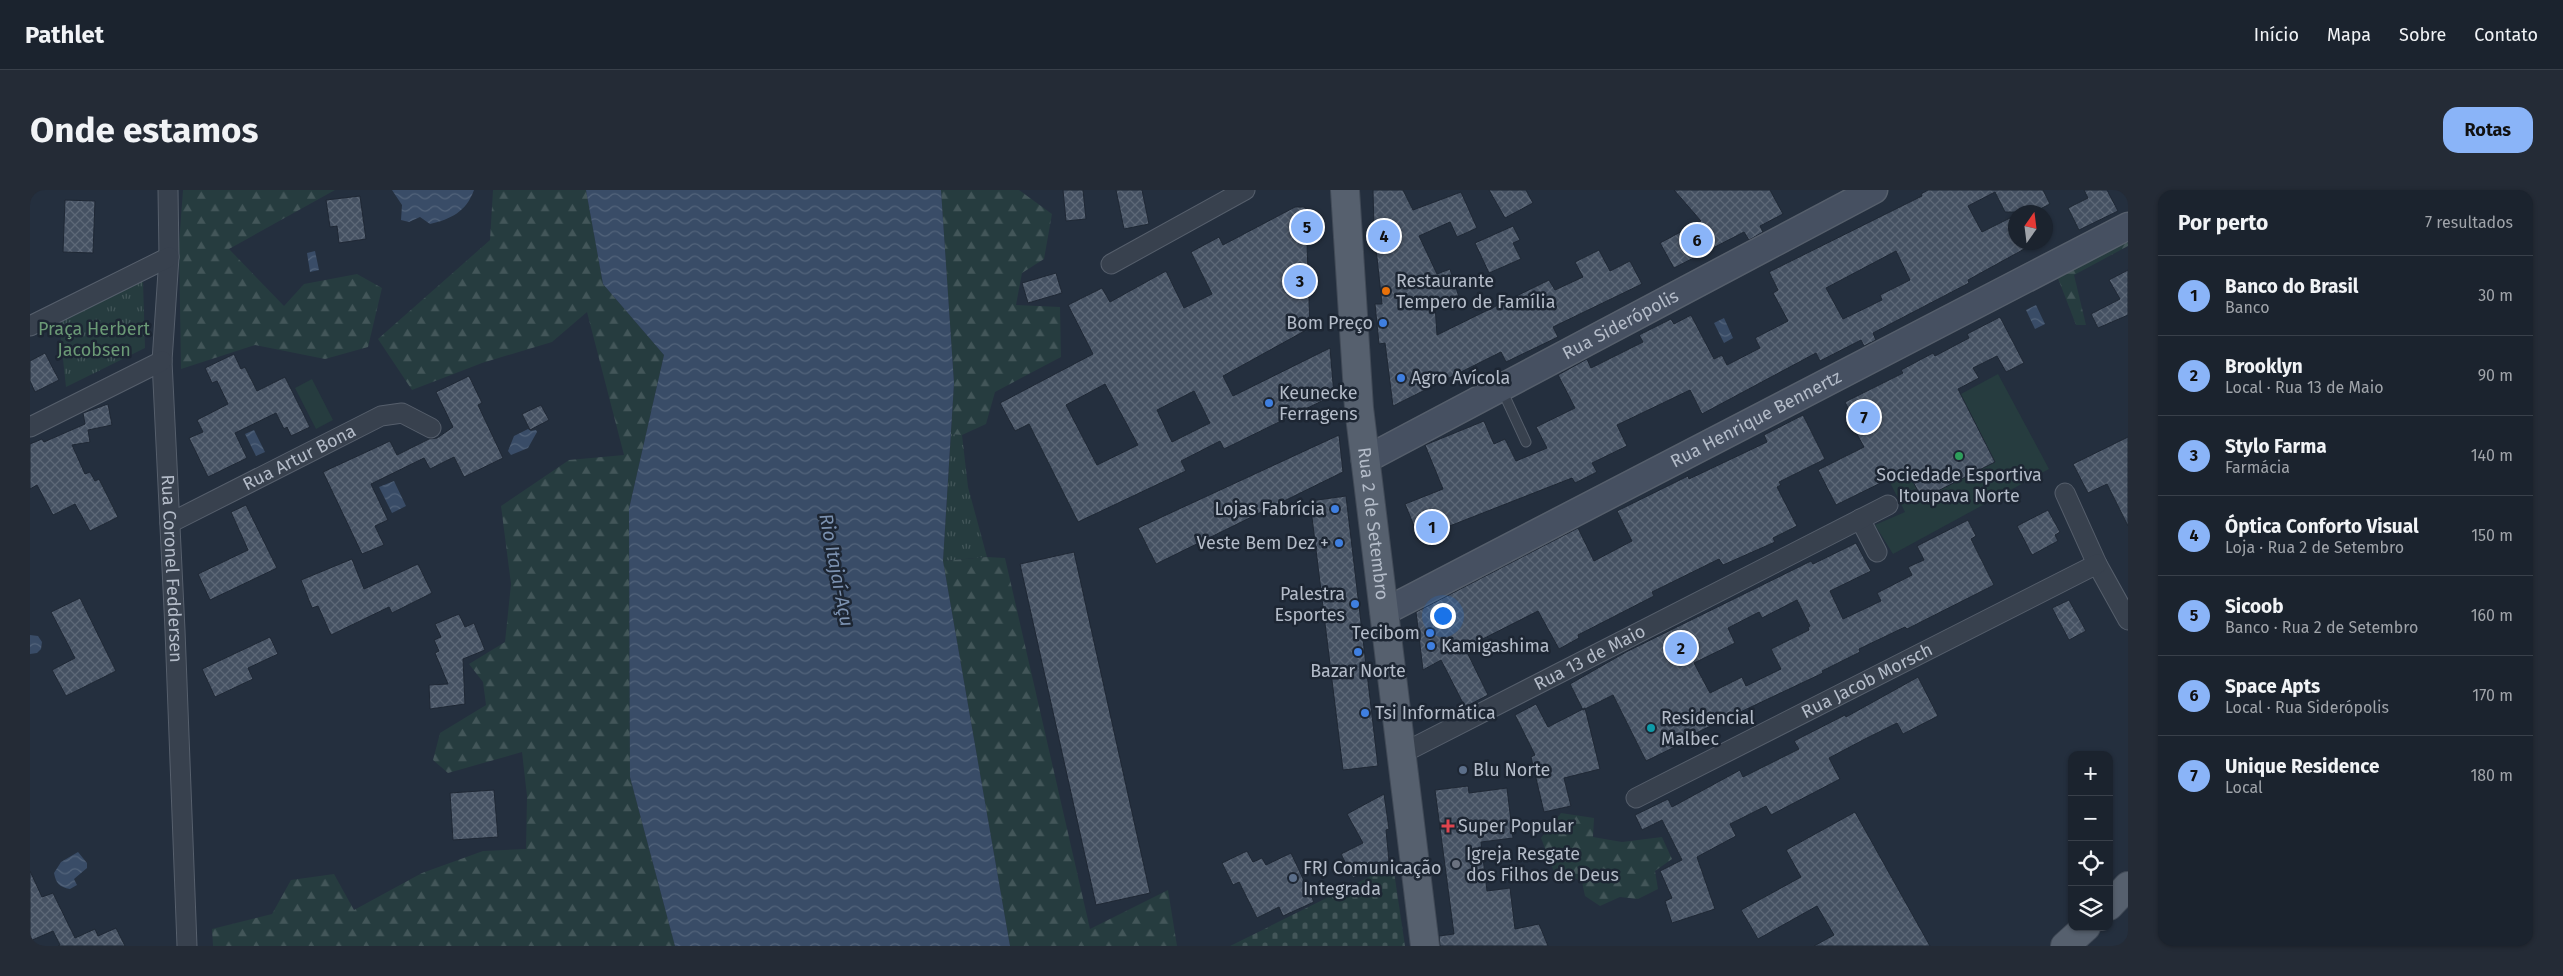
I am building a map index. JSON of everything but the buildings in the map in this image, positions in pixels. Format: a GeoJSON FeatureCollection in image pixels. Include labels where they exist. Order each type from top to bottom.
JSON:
{"type":"FeatureCollection","features":[{"type":"Feature","properties":{"kind":"main road","name":"Rua 2 de Setembro"},"geometry":{"type":"LineString","coordinates":[[1344,190],[1352,327],[1365,460],[1425,946]]}},
{"type":"Feature","properties":{"kind":"main road"},"geometry":{"type":"LineString","coordinates":[[2113,902],[2128,886]]}},
{"type":"Feature","properties":{"kind":"main road"},"geometry":{"type":"LineString","coordinates":[[2064,946],[2081,931]]}},
{"type":"Feature","properties":{"kind":"street","name":"Rua Coronel Feddersen"},"geometry":{"type":"LineString","coordinates":[[168,190],[168,257],[162,362],[187,946]]}},
{"type":"Feature","properties":{"kind":"street"},"geometry":{"type":"LineString","coordinates":[[1111,264],[1245,190]]}},
{"type":"Feature","properties":{"kind":"street","name":"Rua Siderópolis"},"geometry":{"type":"LineString","coordinates":[[1365,460],[1874,190]]}},
{"type":"Feature","properties":{"kind":"street","name":"Rua Henrique Bennertz"},"geometry":{"type":"LineString","coordinates":[[1384,612],[2128,226]]}},
{"type":"Feature","properties":{"kind":"street"},"geometry":{"type":"LineString","coordinates":[[30,326],[168,257]]}},
{"type":"Feature","properties":{"kind":"street"},"geometry":{"type":"LineString","coordinates":[[30,427],[162,362]]}},
{"type":"Feature","properties":{"kind":"street","name":"Rua Artur Bona"},"geometry":{"type":"LineString","coordinates":[[170,523],[381,416],[402,413],[431,428]]}},
{"type":"Feature","properties":{"kind":"street"},"geometry":{"type":"LineString","coordinates":[[2066,493],[2098,564],[2128,620]]}},
{"type":"Feature","properties":{"kind":"street","name":"Rua 13 de Maio"},"geometry":{"type":"LineString","coordinates":[[1401,754],[1888,505]]}},
{"type":"Feature","properties":{"kind":"street"},"geometry":{"type":"LineString","coordinates":[[1860,519],[1877,552]]}},
{"type":"Feature","properties":{"kind":"street","name":"Rua Jacob Morsch"},"geometry":{"type":"LineString","coordinates":[[1636,798],[2098,564]]}},
{"type":"Feature","properties":{"kind":"lane"},"geometry":{"type":"LineString","coordinates":[[1501,388],[1526,442]]}},
{"type":"Feature","properties":{"kind":"green space"},"geometry":{"type":"Polygon","coordinates":[[[183,190],[335,190],[229,249],[284,306],[304,284],[357,274],[382,288],[368,347],[325,359],[255,345],[181,369],[179,244],[183,190]]]}},
{"type":"Feature","properties":{"kind":"green space"},"geometry":{"type":"Polygon","coordinates":[[[493,190],[586,190],[603,284],[664,355],[629,509],[630,777],[675,946],[213,946],[212,929],[272,914],[291,880],[334,874],[354,910],[422,873],[483,851],[526,849],[527,796],[522,752],[448,773],[433,760],[440,733],[486,705],[483,682],[469,664],[505,642],[511,584],[501,506],[569,460],[624,455],[587,312],[552,342],[482,363],[412,390],[378,339],[490,240],[493,190]]]}},
{"type":"Feature","properties":{"kind":"green space"},"geometry":{"type":"Polygon","coordinates":[[[941,190],[1019,190],[1052,214],[1044,259],[1022,273],[1016,305],[1060,307],[1061,357],[995,392],[986,424],[962,435],[951,434],[954,383],[941,190]]]}},
{"type":"Feature","properties":{"kind":"green space"},"geometry":{"type":"Polygon","coordinates":[[[2128,235],[2128,246],[2074,275],[2086,325],[2076,325],[2056,273],[2128,235]]]}},
{"type":"Feature","properties":{"kind":"green space","name":"Praça Herbert Jacobsen"},"geometry":{"type":"Polygon","coordinates":[[[143,281],[145,348],[66,387],[59,322],[143,281]]]}},
{"type":"Feature","properties":{"kind":"green space","name":"Sociedade Esportiva Itoupava Norte"},"geometry":{"type":"Polygon","coordinates":[[[1998,374],[2049,469],[1893,554],[1875,525],[1905,512],[1870,443],[1998,374]]]}},
{"type":"Feature","properties":{"kind":"green space"},"geometry":{"type":"Polygon","coordinates":[[[312,379],[333,420],[316,429],[295,388],[312,379]]]}},
{"type":"Feature","properties":{"kind":"green space"},"geometry":{"type":"Polygon","coordinates":[[[951,434],[962,435],[968,487],[987,557],[943,561],[951,434]]]}},
{"type":"Feature","properties":{"kind":"green space"},"geometry":{"type":"Polygon","coordinates":[[[987,557],[1005,558],[1090,929],[1168,890],[1177,946],[1010,946],[943,561],[987,557]]]}},
{"type":"Feature","properties":{"kind":"green space"},"geometry":{"type":"Polygon","coordinates":[[[1561,813],[1594,818],[1593,837],[1622,842],[1662,837],[1672,859],[1655,871],[1658,889],[1638,899],[1620,897],[1600,906],[1585,896],[1582,882],[1566,873],[1556,877],[1541,838],[1561,813]]]}},
{"type":"Feature","properties":{"kind":"green space"},"geometry":{"type":"Polygon","coordinates":[[[1393,865],[1405,946],[1230,946],[1393,865]]]}},
{"type":"Feature","properties":{"kind":"water"},"geometry":{"type":"Polygon","coordinates":[[[392,190],[474,190],[467,204],[457,213],[445,220],[430,224],[420,217],[409,222],[401,220],[402,205],[392,190]]]}},
{"type":"Feature","properties":{"kind":"water","name":"Rio Itajaí-Açu"},"geometry":{"type":"Polygon","coordinates":[[[586,190],[941,190],[954,383],[943,561],[1010,946],[675,946],[630,777],[629,509],[664,355],[603,284],[586,190]]]}},
{"type":"Feature","properties":{"kind":"water"},"geometry":{"type":"Polygon","coordinates":[[[315,251],[319,270],[310,272],[307,253],[315,251]]]}},
{"type":"Feature","properties":{"kind":"water"},"geometry":{"type":"Polygon","coordinates":[[[2036,305],[2045,324],[2035,329],[2026,310],[2036,305]]]}},
{"type":"Feature","properties":{"kind":"water"},"geometry":{"type":"Polygon","coordinates":[[[1724,318],[1733,338],[1724,343],[1714,323],[1724,318]]]}},
{"type":"Feature","properties":{"kind":"water"},"geometry":{"type":"Polygon","coordinates":[[[528,429],[531,431],[536,430],[537,432],[528,448],[511,455],[508,451],[514,436],[528,429]]]}},
{"type":"Feature","properties":{"kind":"water"},"geometry":{"type":"Polygon","coordinates":[[[254,430],[265,452],[256,456],[245,434],[254,430]]]}},
{"type":"Feature","properties":{"kind":"water"},"geometry":{"type":"Polygon","coordinates":[[[394,481],[406,506],[392,513],[379,487],[394,481]]]}},
{"type":"Feature","properties":{"kind":"water"},"geometry":{"type":"Polygon","coordinates":[[[30,635],[38,636],[42,642],[41,649],[37,653],[30,654],[30,635]]]}},
{"type":"Feature","properties":{"kind":"water"},"geometry":{"type":"Polygon","coordinates":[[[78,852],[87,863],[87,868],[74,879],[77,885],[70,889],[63,887],[57,882],[54,873],[61,862],[78,852]]]}},
{"type":"Feature","properties":{"kind":"place","name":"Sicoob"},"geometry":{"type":"Point","coordinates":[1307,227]}},
{"type":"Feature","properties":{"kind":"place","name":"Óptica Conforto Visual"},"geometry":{"type":"Point","coordinates":[1384,236]}},
{"type":"Feature","properties":{"kind":"place","name":"Space Apts"},"geometry":{"type":"Point","coordinates":[1697,240]}},
{"type":"Feature","properties":{"kind":"place","name":"Stylo Farma"},"geometry":{"type":"Point","coordinates":[1300,281]}},
{"type":"Feature","properties":{"kind":"place","name":"Restaurante Tempero de Família"},"geometry":{"type":"Point","coordinates":[1386,291]}},
{"type":"Feature","properties":{"kind":"place","name":"Bom Preço"},"geometry":{"type":"Point","coordinates":[1383,323]}},
{"type":"Feature","properties":{"kind":"place","name":"Agro Avícola"},"geometry":{"type":"Point","coordinates":[1401,378]}},
{"type":"Feature","properties":{"kind":"place","name":"Keunecke Ferragens"},"geometry":{"type":"Point","coordinates":[1269,403]}},
{"type":"Feature","properties":{"kind":"place","name":"Unique Residence"},"geometry":{"type":"Point","coordinates":[1864,417]}},
{"type":"Feature","properties":{"kind":"place","name":"Sociedade Esportiva Itoupava Norte"},"geometry":{"type":"Point","coordinates":[1959,456]}},
{"type":"Feature","properties":{"kind":"place","name":"Lojas Fabrícia"},"geometry":{"type":"Point","coordinates":[1335,509]}},
{"type":"Feature","properties":{"kind":"place","name":"Banco do Brasil"},"geometry":{"type":"Point","coordinates":[1432,527]}},
{"type":"Feature","properties":{"kind":"place","name":"Veste Bem Dez +"},"geometry":{"type":"Point","coordinates":[1339,543]}},
{"type":"Feature","properties":{"kind":"place","name":"Palestra Esportes"},"geometry":{"type":"Point","coordinates":[1355,604]}},
{"type":"Feature","properties":{"kind":"place","name":"Tecibom"},"geometry":{"type":"Point","coordinates":[1430,633]}},
{"type":"Feature","properties":{"kind":"place","name":"Kamigashima"},"geometry":{"type":"Point","coordinates":[1431,646]}},
{"type":"Feature","properties":{"kind":"place","name":"Brooklyn"},"geometry":{"type":"Point","coordinates":[1681,648]}},
{"type":"Feature","properties":{"kind":"place","name":"Bazar Norte"},"geometry":{"type":"Point","coordinates":[1358,652]}},
{"type":"Feature","properties":{"kind":"place","name":"Tsi Informática"},"geometry":{"type":"Point","coordinates":[1365,713]}},
{"type":"Feature","properties":{"kind":"place","name":"Residencial Malbec"},"geometry":{"type":"Point","coordinates":[1651,728]}},
{"type":"Feature","properties":{"kind":"place","name":"Blu Norte"},"geometry":{"type":"Point","coordinates":[1463,770]}},
{"type":"Feature","properties":{"kind":"place","name":"Super Popular"},"geometry":{"type":"Point","coordinates":[1448,826]}},
{"type":"Feature","properties":{"kind":"place","name":"Igreja Resgate dos Filhos de Deus"},"geometry":{"type":"Point","coordinates":[1456,864]}},
{"type":"Feature","properties":{"kind":"place","name":"FRJ Comunicação Integrada"},"geometry":{"type":"Point","coordinates":[1293,878]}}]}
